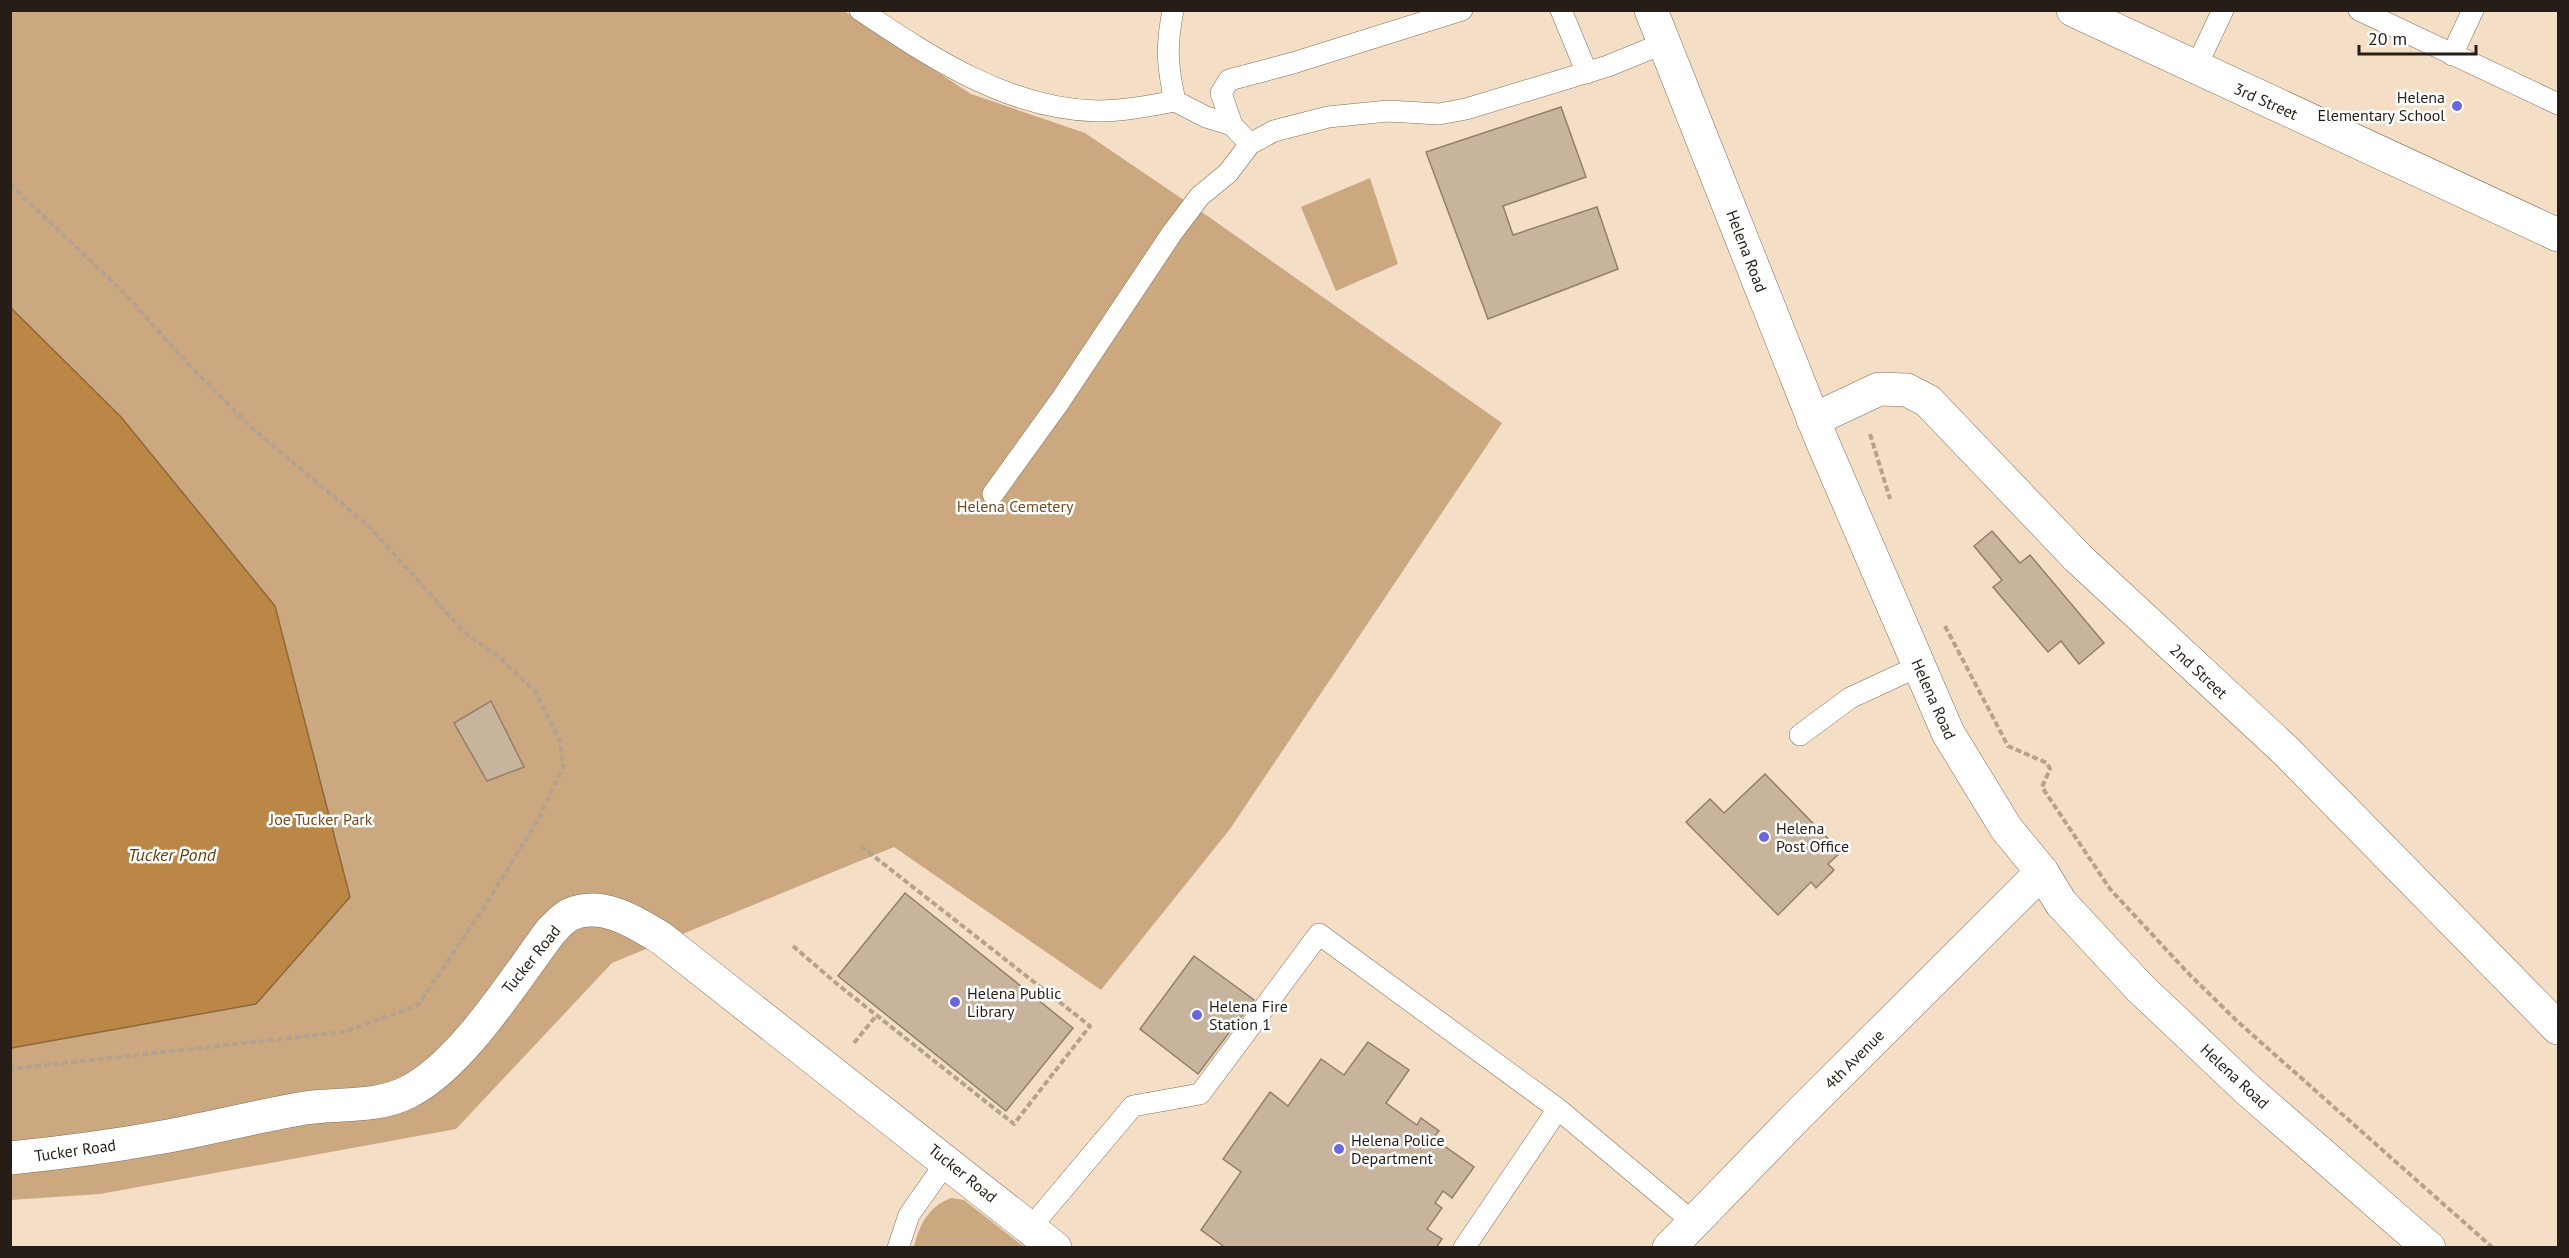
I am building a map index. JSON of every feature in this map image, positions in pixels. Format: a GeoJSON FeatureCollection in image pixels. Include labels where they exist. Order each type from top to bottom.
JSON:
{"type":"FeatureCollection","features":[{"type":"Feature","properties":{"kind":"street","name":"Helena Road"},"geometry":{"type":"LineString","coordinates":[[1651,10],[1813,420],[1948,733],[1974,779],[2006,828],[2042,872],[2061,903],[2140,988],[2248,1090],[2429,1248]]}},
{"type":"Feature","properties":{"kind":"street","name":"3rd Street"},"geometry":{"type":"LineString","coordinates":[[2073,10],[2195,69],[2559,235]]}},
{"type":"Feature","properties":{"kind":"street","name":"2nd Street"},"geometry":{"type":"LineString","coordinates":[[1813,420],[1879,389],[1907,390],[1928,401],[2078,558],[2286,751],[2559,1028]]}},
{"type":"Feature","properties":{"kind":"street","name":"4th Avenue"},"geometry":{"type":"LineString","coordinates":[[1669,1248],[2042,872]]}},
{"type":"Feature","properties":{"kind":"street","name":"Tucker Road"},"geometry":{"type":"LineString","coordinates":[[10,1158],[47,1155],[162,1137],[304,1108],[383,1102],[409,1092],[450,1061],[469,1041],[550,931],[568,916],[582,911],[625,916],[661,938],[1043,1238]]}},
{"type":"Feature","properties":{"kind":"lane"},"geometry":{"type":"LineString","coordinates":[[860,10],[922,51],[991,87],[1031,102],[1098,111],[1129,109],[1175,101],[1206,117],[1232,125]]}},
{"type":"Feature","properties":{"kind":"lane"},"geometry":{"type":"LineString","coordinates":[[1173,10],[1167,67],[1175,101]]}},
{"type":"Feature","properties":{"kind":"lane"},"geometry":{"type":"LineString","coordinates":[[1250,144],[1232,125],[1221,93],[1229,80],[1240,75],[1293,63],[1462,10]]}},
{"type":"Feature","properties":{"kind":"lane"},"geometry":{"type":"LineString","coordinates":[[1561,10],[1587,73]]}},
{"type":"Feature","properties":{"kind":"lane"},"geometry":{"type":"LineString","coordinates":[[2195,69],[2223,10]]}},
{"type":"Feature","properties":{"kind":"lane"},"geometry":{"type":"LineString","coordinates":[[2359,10],[2559,104]]}},
{"type":"Feature","properties":{"kind":"lane"},"geometry":{"type":"LineString","coordinates":[[2452,55],[2473,10]]}},
{"type":"Feature","properties":{"kind":"lane"},"geometry":{"type":"LineString","coordinates":[[993,494],[1060,401],[1172,233],[1200,196],[1228,173],[1250,144],[1274,131],[1328,117],[1388,111],[1439,114],[1467,109],[1587,73],[1664,43]]}},
{"type":"Feature","properties":{"kind":"lane"},"geometry":{"type":"LineString","coordinates":[[1800,735],[1850,698],[1919,666]]}},
{"type":"Feature","properties":{"kind":"lane"},"geometry":{"type":"LineString","coordinates":[[1043,1238],[1133,1106],[1200,1094],[1319,934],[1558,1109],[1693,1222]]}},
{"type":"Feature","properties":{"kind":"lane"},"geometry":{"type":"LineString","coordinates":[[1464,1248],[1558,1109]]}},
{"type":"Feature","properties":{"kind":"lane"},"geometry":{"type":"LineString","coordinates":[[898,1248],[909,1215],[947,1161]]}},
{"type":"Feature","properties":{"kind":"path"},"geometry":{"type":"LineString","coordinates":[[10,184],[123,292],[189,365],[251,427],[371,528],[463,631],[501,659],[535,691],[560,741],[563,767],[538,820],[486,904],[418,1005],[344,1032],[10,1069]]}},
{"type":"Feature","properties":{"kind":"path"},"geometry":{"type":"LineString","coordinates":[[1858,398],[1893,511]]}},
{"type":"Feature","properties":{"kind":"path"},"geometry":{"type":"LineString","coordinates":[[1941,619],[2008,746],[2047,763],[2050,768],[2042,787],[2089,860],[2125,907],[2238,1022],[2493,1248]]}},
{"type":"Feature","properties":{"kind":"path"},"geometry":{"type":"LineString","coordinates":[[793,946],[837,984],[1014,1124],[1089,1026],[862,847]]}},
{"type":"Feature","properties":{"kind":"green space"},"geometry":{"type":"Polygon","coordinates":[[[11,11],[844,11],[971,94],[1085,133],[1209,217],[1502,423],[1230,829],[1101,990],[894,847],[612,963],[456,1129],[100,1194],[11,1200],[11,11]]]}},
{"type":"Feature","properties":{"kind":"green space"},"geometry":{"type":"Polygon","coordinates":[[[1370,178],[1398,264],[1336,291],[1301,207],[1370,178]]]}},
{"type":"Feature","properties":{"kind":"green space"},"geometry":{"type":"Polygon","coordinates":[[[951,1198],[964,1200],[1024,1247],[914,1247],[926,1217],[937,1206],[951,1198]]]}},
{"type":"Feature","properties":{"kind":"water","name":"Tucker Pond"},"geometry":{"type":"Polygon","coordinates":[[[11,308],[121,417],[275,606],[350,897],[256,1004],[11,1048],[11,308]]]}},
{"type":"Feature","properties":{"kind":"building"},"geometry":{"type":"Polygon","coordinates":[[[1561,107],[1586,177],[1503,206],[1513,235],[1597,207],[1618,269],[1488,319],[1426,152],[1561,107]]]}},
{"type":"Feature","properties":{"kind":"building"},"geometry":{"type":"Polygon","coordinates":[[[1992,531],[2020,563],[2030,555],[2104,643],[2079,664],[2061,641],[2048,652],[1993,587],[2002,580],[1974,546],[1992,531]]]}},
{"type":"Feature","properties":{"kind":"building"},"geometry":{"type":"Polygon","coordinates":[[[491,701],[524,767],[487,781],[454,723],[491,701]]]}},
{"type":"Feature","properties":{"kind":"building","name":"Helena Post Office"},"geometry":{"type":"Polygon","coordinates":[[[1765,774],[1841,852],[1828,864],[1834,870],[1816,888],[1811,882],[1778,915],[1686,822],[1710,799],[1724,813],[1765,774]]]}},
{"type":"Feature","properties":{"kind":"building","name":"Helena Public Library"},"geometry":{"type":"Polygon","coordinates":[[[905,893],[1073,1028],[1006,1111],[838,976],[905,893]]]}},
{"type":"Feature","properties":{"kind":"building","name":"Helena Fire Station 1"},"geometry":{"type":"Polygon","coordinates":[[[1194,956],[1254,1000],[1198,1074],[1140,1029],[1194,956]]]}},
{"type":"Feature","properties":{"kind":"building","name":"Helena Police Department"},"geometry":{"type":"Polygon","coordinates":[[[1368,1042],[1409,1070],[1386,1103],[1417,1125],[1421,1118],[1439,1131],[1433,1138],[1474,1167],[1452,1198],[1443,1191],[1435,1203],[1442,1208],[1427,1229],[1442,1239],[1436,1248],[1226,1248],[1201,1230],[1241,1172],[1223,1159],[1270,1092],[1288,1106],[1321,1059],[1344,1075],[1368,1042]]]}},
{"type":"Feature","properties":{"kind":"place","name":"Helena Elementary School"},"geometry":{"type":"Point","coordinates":[2457,106]}},
{"type":"Feature","properties":{"kind":"place","name":"Helena Post Office"},"geometry":{"type":"Point","coordinates":[1764,837]}},
{"type":"Feature","properties":{"kind":"place","name":"Helena Public Library"},"geometry":{"type":"Point","coordinates":[955,1002]}},
{"type":"Feature","properties":{"kind":"place","name":"Helena Fire Station 1"},"geometry":{"type":"Point","coordinates":[1197,1015]}},
{"type":"Feature","properties":{"kind":"place","name":"Helena Police Department"},"geometry":{"type":"Point","coordinates":[1339,1149]}},
{"type":"Feature","properties":{"kind":"park label","name":"Helena Cemetery"},"geometry":{"type":"Point","coordinates":[1015,506]}},
{"type":"Feature","properties":{"kind":"park label","name":"Joe Tucker Park"},"geometry":{"type":"Point","coordinates":[321,819]}}]}
